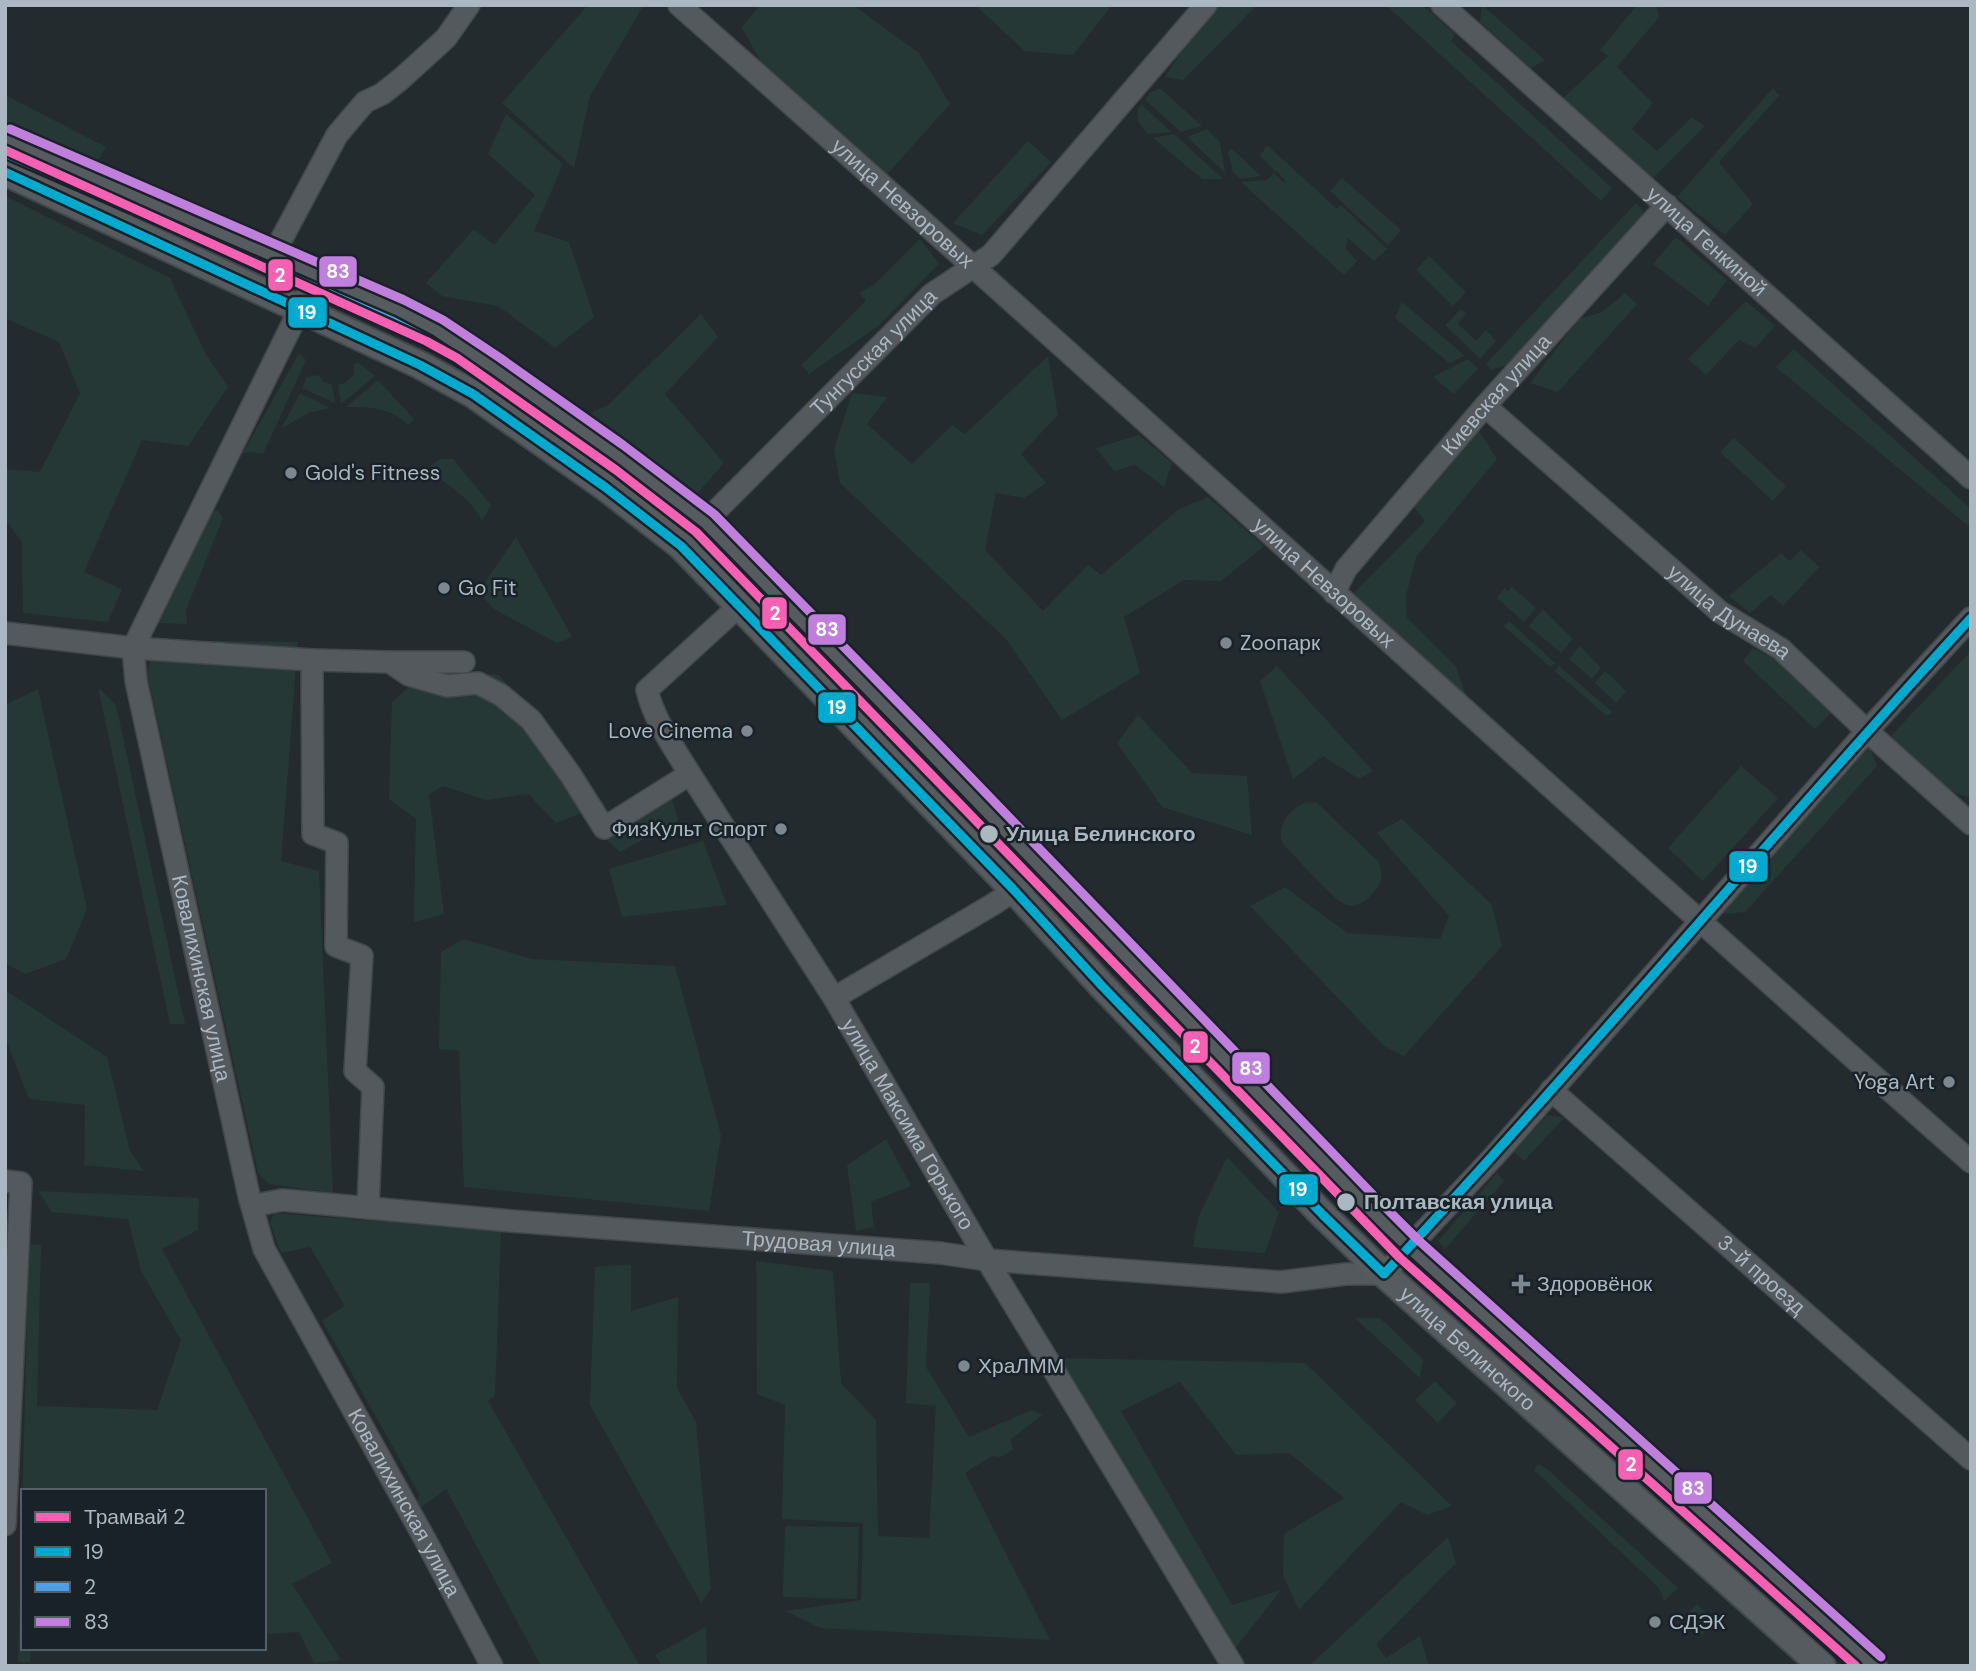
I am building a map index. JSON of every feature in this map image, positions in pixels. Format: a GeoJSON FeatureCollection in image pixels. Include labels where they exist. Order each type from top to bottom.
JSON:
{"type":"FeatureCollection","features":[{"type":"Feature","properties":{"kind":"main road"},"geometry":{"type":"LineString","coordinates":[[5,140],[316,276]]}},
{"type":"Feature","properties":{"kind":"main road"},"geometry":{"type":"LineString","coordinates":[[5,172],[299,310]]}},
{"type":"Feature","properties":{"kind":"main road","name":"улица Белинского"},"geometry":{"type":"LineString","coordinates":[[316,276],[399,311],[436,330],[616,454],[705,523],[1409,1248],[1873,1666]]}},
{"type":"Feature","properties":{"kind":"main road","name":"улица Белинского"},"geometry":{"type":"LineString","coordinates":[[299,310],[419,365],[473,394],[605,487],[681,546],[1323,1215],[1384,1274],[1822,1666]]}},
{"type":"Feature","properties":{"kind":"street"},"geometry":{"type":"LineString","coordinates":[[272,257],[337,135],[365,102],[382,94],[401,79],[446,38],[469,5]]}},
{"type":"Feature","properties":{"kind":"street","name":"улица Невзоровых"},"geometry":{"type":"LineString","coordinates":[[679,5],[863,166],[1699,922],[1971,1162]]}},
{"type":"Feature","properties":{"kind":"street","name":"Тунгусская улица"},"geometry":{"type":"LineString","coordinates":[[681,546],[932,294],[991,256],[1206,5]]}},
{"type":"Feature","properties":{"kind":"street","name":"улица Генкиной"},"geometry":{"type":"LineString","coordinates":[[1442,5],[1971,478]]}},
{"type":"Feature","properties":{"kind":"street","name":"Киевская улица"},"geometry":{"type":"LineString","coordinates":[[1334,593],[1346,569],[1486,406],[1667,205]]}},
{"type":"Feature","properties":{"kind":"street"},"geometry":{"type":"LineString","coordinates":[[133,648],[316,276]]}},
{"type":"Feature","properties":{"kind":"street","name":"улица Дунаева"},"geometry":{"type":"LineString","coordinates":[[1486,406],[1720,612],[1781,649],[1971,824]]}},
{"type":"Feature","properties":{"kind":"street","name":"улица Максима Горького"},"geometry":{"type":"LineString","coordinates":[[738,606],[647,690],[668,738],[834,998],[987,1260],[1233,1666]]}},
{"type":"Feature","properties":{"kind":"street"},"geometry":{"type":"LineString","coordinates":[[1384,1274],[1551,1090],[1867,731],[1971,618]]}},
{"type":"Feature","properties":{"kind":"street"},"geometry":{"type":"LineString","coordinates":[[11,634],[133,648],[312,660],[464,662]]}},
{"type":"Feature","properties":{"kind":"street","name":"Ковалихинская улица"},"geometry":{"type":"LineString","coordinates":[[133,648],[136,681],[252,1206],[264,1249],[492,1666]]}},
{"type":"Feature","properties":{"kind":"street"},"geometry":{"type":"LineString","coordinates":[[312,660],[313,834],[337,843],[336,946],[362,957],[355,1071],[373,1087],[368,1208]]}},
{"type":"Feature","properties":{"kind":"street"},"geometry":{"type":"LineString","coordinates":[[390,662],[408,675],[447,686],[478,682],[501,695],[531,720],[604,828],[690,774]]}},
{"type":"Feature","properties":{"kind":"street"},"geometry":{"type":"LineString","coordinates":[[834,998],[992,905],[1044,871]]}},
{"type":"Feature","properties":{"kind":"street","name":"3-й проезд"},"geometry":{"type":"LineString","coordinates":[[1551,1090],[1971,1459]]}},
{"type":"Feature","properties":{"kind":"street"},"geometry":{"type":"LineString","coordinates":[[5,1525],[13,1182]]}},
{"type":"Feature","properties":{"kind":"street","name":"Трудовая улица"},"geometry":{"type":"LineString","coordinates":[[252,1206],[282,1200],[511,1221],[1282,1282],[1346,1274],[1384,1274]]}},
{"type":"Feature","properties":{"kind":"green space"},"geometry":{"type":"Polygon","coordinates":[[[588,5],[644,5],[590,96],[574,168],[502,103],[588,5]]]}},
{"type":"Feature","properties":{"kind":"green space"},"geometry":{"type":"Polygon","coordinates":[[[760,5],[853,5],[919,53],[950,104],[883,179],[765,70],[742,27],[760,5]]]}},
{"type":"Feature","properties":{"kind":"green space"},"geometry":{"type":"Polygon","coordinates":[[[975,5],[1112,5],[1073,55],[1025,51],[975,5]]]}},
{"type":"Feature","properties":{"kind":"green space"},"geometry":{"type":"Polygon","coordinates":[[[1218,5],[1257,5],[1183,80],[1165,77],[1196,29],[1218,5]]]}},
{"type":"Feature","properties":{"kind":"green space"},"geometry":{"type":"Polygon","coordinates":[[[1386,5],[1422,5],[1455,34],[1451,41],[1612,188],[1601,201],[1386,5]]]}},
{"type":"Feature","properties":{"kind":"green space"},"geometry":{"type":"Polygon","coordinates":[[[1482,5],[1545,60],[1531,68],[1480,22],[1482,5]]]}},
{"type":"Feature","properties":{"kind":"green space"},"geometry":{"type":"Polygon","coordinates":[[[1637,5],[1656,5],[1659,17],[1617,67],[1653,103],[1632,129],[1657,151],[1692,117],[1705,126],[1649,182],[1559,102],[1608,56],[1600,50],[1637,5]]]}},
{"type":"Feature","properties":{"kind":"green space"},"geometry":{"type":"Polygon","coordinates":[[[1773,88],[1779,96],[1719,162],[1753,204],[1725,235],[1677,197],[1773,88]]]}},
{"type":"Feature","properties":{"kind":"green space"},"geometry":{"type":"Polygon","coordinates":[[[1158,89],[1202,126],[1181,132],[1145,100],[1150,93],[1158,89]]]}},
{"type":"Feature","properties":{"kind":"green space"},"geometry":{"type":"Polygon","coordinates":[[[5,95],[106,147],[97,162],[5,125],[5,95]]]}},
{"type":"Feature","properties":{"kind":"green space"},"geometry":{"type":"Polygon","coordinates":[[[1141,104],[1171,132],[1148,134],[1138,120],[1137,112],[1141,104]]]}},
{"type":"Feature","properties":{"kind":"green space"},"geometry":{"type":"Polygon","coordinates":[[[506,114],[563,164],[534,231],[569,242],[594,317],[555,348],[498,306],[442,296],[426,283],[474,229],[494,245],[535,195],[488,154],[506,114]]]}},
{"type":"Feature","properties":{"kind":"green space"},"geometry":{"type":"Polygon","coordinates":[[[1207,129],[1220,142],[1225,173],[1187,137],[1207,129]]]}},
{"type":"Feature","properties":{"kind":"green space"},"geometry":{"type":"Polygon","coordinates":[[[1174,134],[1223,179],[1202,179],[1153,138],[1174,134]]]}},
{"type":"Feature","properties":{"kind":"green space"},"geometry":{"type":"Polygon","coordinates":[[[1028,141],[1051,162],[982,235],[953,223],[1028,141]]]}},
{"type":"Feature","properties":{"kind":"green space"},"geometry":{"type":"Polygon","coordinates":[[[1267,145],[1337,209],[1341,205],[1387,249],[1374,261],[1348,238],[1346,249],[1357,261],[1344,275],[1241,182],[1267,180],[1274,173],[1283,182],[1286,181],[1260,156],[1267,145]]]}},
{"type":"Feature","properties":{"kind":"green space"},"geometry":{"type":"Polygon","coordinates":[[[1231,148],[1261,176],[1240,179],[1233,172],[1228,152],[1231,148]]]}},
{"type":"Feature","properties":{"kind":"green space"},"geometry":{"type":"Polygon","coordinates":[[[1342,178],[1401,230],[1388,245],[1330,191],[1342,178]]]}},
{"type":"Feature","properties":{"kind":"green space"},"geometry":{"type":"Polygon","coordinates":[[[5,196],[170,278],[205,353],[228,387],[188,446],[142,440],[84,572],[122,589],[108,622],[23,613],[22,542],[5,519],[5,469],[40,472],[80,393],[59,342],[5,318],[5,196]]]}},
{"type":"Feature","properties":{"kind":"green space"},"geometry":{"type":"Polygon","coordinates":[[[1636,203],[1647,216],[1509,364],[1491,370],[1486,364],[1636,203]]]}},
{"type":"Feature","properties":{"kind":"green space"},"geometry":{"type":"Polygon","coordinates":[[[1676,237],[1727,280],[1708,306],[1653,264],[1676,237]]]}},
{"type":"Feature","properties":{"kind":"green space"},"geometry":{"type":"Polygon","coordinates":[[[920,239],[939,264],[878,326],[809,374],[801,365],[866,301],[859,293],[874,285],[920,239]]]}},
{"type":"Feature","properties":{"kind":"green space"},"geometry":{"type":"Polygon","coordinates":[[[1429,256],[1466,292],[1453,306],[1416,270],[1429,256]]]}},
{"type":"Feature","properties":{"kind":"green space"},"geometry":{"type":"Polygon","coordinates":[[[1625,293],[1637,304],[1558,392],[1530,383],[1579,319],[1602,312],[1625,293]]]}},
{"type":"Feature","properties":{"kind":"green space"},"geometry":{"type":"Polygon","coordinates":[[[1746,301],[1775,326],[1755,348],[1739,340],[1706,375],[1688,359],[1746,301]]]}},
{"type":"Feature","properties":{"kind":"green space"},"geometry":{"type":"Polygon","coordinates":[[[1402,302],[1465,356],[1449,363],[1395,318],[1402,302]]]}},
{"type":"Feature","properties":{"kind":"green space"},"geometry":{"type":"Polygon","coordinates":[[[1461,309],[1466,313],[1458,324],[1476,341],[1486,330],[1496,341],[1480,359],[1445,325],[1461,309]]]}},
{"type":"Feature","properties":{"kind":"green space"},"geometry":{"type":"Polygon","coordinates":[[[701,314],[718,337],[665,394],[724,463],[689,503],[579,418],[608,405],[701,314]]]}},
{"type":"Feature","properties":{"kind":"green space"},"geometry":{"type":"Polygon","coordinates":[[[1794,349],[1971,509],[1971,528],[1776,367],[1794,349]]]}},
{"type":"Feature","properties":{"kind":"green space"},"geometry":{"type":"Polygon","coordinates":[[[299,353],[306,360],[263,454],[243,453],[299,353]]]}},
{"type":"Feature","properties":{"kind":"green space"},"geometry":{"type":"Polygon","coordinates":[[[1048,356],[1058,415],[1021,454],[1046,483],[1024,498],[996,493],[985,550],[1043,611],[1088,565],[1101,575],[1179,509],[1208,497],[1264,546],[1221,581],[1184,580],[1124,617],[1140,673],[1062,720],[1006,639],[840,483],[834,449],[852,393],[887,397],[867,424],[912,464],[952,425],[965,434],[1048,356]]]}},
{"type":"Feature","properties":{"kind":"green space"},"geometry":{"type":"Polygon","coordinates":[[[1468,359],[1478,369],[1454,394],[1433,377],[1468,359]]]}},
{"type":"Feature","properties":{"kind":"green space"},"geometry":{"type":"Polygon","coordinates":[[[358,362],[375,376],[341,404],[338,385],[345,383],[354,374],[353,365],[358,362]]]}},
{"type":"Feature","properties":{"kind":"green space"},"geometry":{"type":"Polygon","coordinates":[[[319,375],[323,382],[332,385],[335,403],[302,388],[307,377],[319,375]]]}},
{"type":"Feature","properties":{"kind":"green space"},"geometry":{"type":"Polygon","coordinates":[[[378,380],[414,419],[408,425],[387,411],[346,407],[378,380]]]}},
{"type":"Feature","properties":{"kind":"green space"},"geometry":{"type":"Polygon","coordinates":[[[300,393],[330,408],[308,413],[281,429],[300,393]]]}},
{"type":"Feature","properties":{"kind":"green space"},"geometry":{"type":"Polygon","coordinates":[[[1479,431],[1497,459],[1416,557],[1406,596],[1407,618],[1456,667],[1467,698],[1354,593],[1425,521],[1414,507],[1479,431]]]}},
{"type":"Feature","properties":{"kind":"green space"},"geometry":{"type":"Polygon","coordinates":[[[1139,435],[1172,463],[1164,487],[1135,465],[1114,471],[1096,448],[1139,435]]]}},
{"type":"Feature","properties":{"kind":"green space"},"geometry":{"type":"Polygon","coordinates":[[[1734,438],[1786,486],[1773,501],[1720,452],[1734,438]]]}},
{"type":"Feature","properties":{"kind":"green space"},"geometry":{"type":"Polygon","coordinates":[[[440,459],[453,459],[491,505],[482,521],[466,499],[430,472],[431,465],[440,459]]]}},
{"type":"Feature","properties":{"kind":"green space"},"geometry":{"type":"Polygon","coordinates":[[[218,510],[223,518],[186,610],[187,624],[156,623],[205,515],[218,510]]]}},
{"type":"Feature","properties":{"kind":"green space"},"geometry":{"type":"Polygon","coordinates":[[[516,537],[572,637],[557,643],[494,609],[478,592],[516,537]]]}},
{"type":"Feature","properties":{"kind":"green space"},"geometry":{"type":"Polygon","coordinates":[[[1801,550],[1819,567],[1783,606],[1771,595],[1750,613],[1729,596],[1781,553],[1790,561],[1801,550]]]}},
{"type":"Feature","properties":{"kind":"green space"},"geometry":{"type":"Polygon","coordinates":[[[1512,587],[1536,608],[1524,622],[1497,598],[1504,588],[1508,591],[1512,587]]]}},
{"type":"Feature","properties":{"kind":"green space"},"geometry":{"type":"Polygon","coordinates":[[[1543,609],[1573,639],[1561,653],[1529,626],[1543,609]]]}},
{"type":"Feature","properties":{"kind":"green space"},"geometry":{"type":"Polygon","coordinates":[[[1509,621],[1555,663],[1550,667],[1504,626],[1509,621]]]}},
{"type":"Feature","properties":{"kind":"green space"},"geometry":{"type":"Polygon","coordinates":[[[156,640],[298,642],[281,861],[319,871],[333,1193],[269,1184],[258,1173],[147,673],[156,640]]]}},
{"type":"Feature","properties":{"kind":"green space"},"geometry":{"type":"Polygon","coordinates":[[[1580,646],[1601,668],[1592,679],[1569,659],[1580,646]]]}},
{"type":"Feature","properties":{"kind":"green space"},"geometry":{"type":"Polygon","coordinates":[[[1753,648],[1788,666],[1832,712],[1815,729],[1743,661],[1753,648]]]}},
{"type":"Feature","properties":{"kind":"green space"},"geometry":{"type":"Polygon","coordinates":[[[1971,651],[1971,798],[1947,790],[1888,739],[1971,651]]]}},
{"type":"Feature","properties":{"kind":"green space"},"geometry":{"type":"Polygon","coordinates":[[[1277,666],[1373,771],[1359,779],[1323,756],[1293,779],[1260,681],[1277,666]]]}},
{"type":"Feature","properties":{"kind":"green space"},"geometry":{"type":"Polygon","coordinates":[[[1559,666],[1612,712],[1607,716],[1555,671],[1559,666]]]}},
{"type":"Feature","properties":{"kind":"green space"},"geometry":{"type":"Polygon","coordinates":[[[429,669],[499,675],[604,804],[556,823],[528,794],[486,800],[443,786],[429,794],[444,914],[414,922],[416,819],[389,799],[392,702],[429,669]]]}},
{"type":"Feature","properties":{"kind":"green space"},"geometry":{"type":"Polygon","coordinates":[[[1605,671],[1626,691],[1616,703],[1595,683],[1605,671]]]}},
{"type":"Feature","properties":{"kind":"green space"},"geometry":{"type":"Polygon","coordinates":[[[98,687],[116,705],[185,1024],[170,1024],[98,687]]]}},
{"type":"Feature","properties":{"kind":"green space"},"geometry":{"type":"Polygon","coordinates":[[[38,689],[87,909],[66,959],[25,974],[5,963],[5,705],[38,689]]]}},
{"type":"Feature","properties":{"kind":"green space"},"geometry":{"type":"Polygon","coordinates":[[[1138,715],[1192,773],[1247,776],[1252,835],[1162,807],[1117,743],[1138,715]]]}},
{"type":"Feature","properties":{"kind":"green space"},"geometry":{"type":"Polygon","coordinates":[[[1869,746],[1877,766],[1745,912],[1719,914],[1869,746]]]}},
{"type":"Feature","properties":{"kind":"green space"},"geometry":{"type":"Polygon","coordinates":[[[1741,766],[1778,798],[1703,881],[1668,848],[1741,766]]]}},
{"type":"Feature","properties":{"kind":"green space"},"geometry":{"type":"Polygon","coordinates":[[[671,795],[678,821],[620,852],[605,838],[671,795]]]}},
{"type":"Feature","properties":{"kind":"green space"},"geometry":{"type":"Polygon","coordinates":[[[1307,802],[1317,803],[1379,862],[1381,882],[1362,903],[1351,906],[1340,902],[1283,844],[1281,831],[1286,818],[1307,802]]]}},
{"type":"Feature","properties":{"kind":"green space"},"geometry":{"type":"Polygon","coordinates":[[[1402,819],[1492,905],[1502,946],[1404,1056],[1384,1046],[1250,906],[1285,887],[1347,933],[1440,939],[1449,916],[1377,833],[1402,819]]]}},
{"type":"Feature","properties":{"kind":"green space"},"geometry":{"type":"Polygon","coordinates":[[[703,841],[727,905],[622,917],[609,869],[703,841]]]}},
{"type":"Feature","properties":{"kind":"green space"},"geometry":{"type":"Polygon","coordinates":[[[463,939],[532,959],[675,966],[721,1135],[709,1211],[464,1187],[459,1051],[439,1049],[441,952],[463,939]]]}},
{"type":"Feature","properties":{"kind":"green space"},"geometry":{"type":"Polygon","coordinates":[[[5,990],[107,1057],[130,1151],[144,1171],[84,1165],[85,1105],[29,1099],[5,1037],[5,990]]]}},
{"type":"Feature","properties":{"kind":"green space"},"geometry":{"type":"Polygon","coordinates":[[[1547,1115],[1564,1118],[1524,1161],[1514,1152],[1547,1115]]]}},
{"type":"Feature","properties":{"kind":"green space"},"geometry":{"type":"Polygon","coordinates":[[[886,1139],[911,1186],[871,1202],[874,1227],[856,1231],[847,1165],[886,1139]]]}},
{"type":"Feature","properties":{"kind":"green space"},"geometry":{"type":"Polygon","coordinates":[[[1227,1157],[1279,1212],[1265,1253],[1193,1247],[1198,1218],[1227,1157]]]}},
{"type":"Feature","properties":{"kind":"green space"},"geometry":{"type":"Polygon","coordinates":[[[1497,1173],[1504,1181],[1445,1249],[1438,1241],[1497,1173]]]}},
{"type":"Feature","properties":{"kind":"green space"},"geometry":{"type":"Polygon","coordinates":[[[38,1191],[199,1198],[198,1230],[162,1249],[332,1563],[292,1584],[341,1660],[314,1663],[299,1632],[266,1634],[266,1489],[23,1489],[29,1244],[41,1245],[37,1406],[157,1410],[181,1340],[141,1271],[128,1219],[52,1212],[38,1191]]]}},
{"type":"Feature","properties":{"kind":"green space"},"geometry":{"type":"Polygon","coordinates":[[[274,1213],[501,1231],[495,1395],[488,1401],[640,1666],[541,1666],[446,1489],[416,1511],[419,1494],[322,1320],[345,1306],[310,1247],[281,1253],[270,1223],[274,1213]]]}},
{"type":"Feature","properties":{"kind":"green space"},"geometry":{"type":"Polygon","coordinates":[[[756,1261],[833,1271],[841,1383],[876,1420],[878,1536],[929,1538],[936,1406],[906,1403],[910,1283],[930,1283],[926,1367],[969,1437],[1032,1410],[1042,1415],[1010,1440],[1013,1449],[1001,1457],[992,1456],[965,1473],[1050,1640],[820,1628],[786,1611],[861,1600],[863,1523],[782,1519],[785,1405],[757,1394],[756,1261]]]}},
{"type":"Feature","properties":{"kind":"green space"},"geometry":{"type":"Polygon","coordinates":[[[631,1264],[631,1311],[678,1297],[677,1388],[696,1422],[711,1589],[701,1603],[590,1405],[595,1267],[631,1264]]]}},
{"type":"Feature","properties":{"kind":"green space"},"geometry":{"type":"Polygon","coordinates":[[[1355,1318],[1380,1318],[1423,1359],[1420,1378],[1355,1318]]]}},
{"type":"Feature","properties":{"kind":"green space"},"geometry":{"type":"Polygon","coordinates":[[[1055,1358],[1305,1363],[1452,1506],[1427,1515],[1401,1502],[1299,1610],[1283,1575],[1284,1534],[1344,1498],[1289,1453],[1236,1455],[1180,1382],[1121,1411],[1232,1605],[1281,1590],[1233,1651],[1055,1358]]]}},
{"type":"Feature","properties":{"kind":"green space"},"geometry":{"type":"Polygon","coordinates":[[[1435,1381],[1457,1403],[1438,1423],[1415,1400],[1435,1381]]]}},
{"type":"Feature","properties":{"kind":"green space"},"geometry":{"type":"Polygon","coordinates":[[[1538,1464],[1547,1469],[1678,1588],[1664,1601],[1659,1588],[1534,1470],[1538,1464]]]}},
{"type":"Feature","properties":{"kind":"green space"},"geometry":{"type":"Polygon","coordinates":[[[785,1526],[859,1527],[857,1599],[783,1597],[785,1526]]]}},
{"type":"Feature","properties":{"kind":"green space"},"geometry":{"type":"Polygon","coordinates":[[[1448,1537],[1456,1563],[1376,1644],[1386,1658],[1420,1636],[1428,1663],[1424,1666],[1309,1666],[1448,1537]]]}},
{"type":"Feature","properties":{"kind":"green space"},"geometry":{"type":"Polygon","coordinates":[[[21,1548],[21,1650],[31,1650],[30,1662],[18,1662],[21,1548]]]}},
{"type":"Feature","properties":{"kind":"green space"},"geometry":{"type":"Polygon","coordinates":[[[1697,1604],[1716,1622],[1702,1635],[1683,1618],[1697,1604]]]}},
{"type":"Feature","properties":{"kind":"green space"},"geometry":{"type":"Polygon","coordinates":[[[706,1627],[707,1666],[662,1666],[655,1655],[706,1627]]]}},
{"type":"Feature","properties":{"kind":"tram line","name":"2"},"geometry":{"type":"LineString","coordinates":[[5,150],[426,341],[457,358],[616,470],[696,532],[1400,1258],[1856,1666]]}},
{"type":"Feature","properties":{"kind":"transit line","name":"83"},"geometry":{"type":"LineString","coordinates":[[10,129],[404,300],[443,320],[623,445],[714,514],[1417,1239],[1881,1657]]}},
{"type":"Feature","properties":{"kind":"transit line","name":"2"},"geometry":{"type":"LineString","coordinates":[[5,153],[394,322],[430,341],[609,465],[697,532],[1359,1217],[1854,1666]]}},
{"type":"Feature","properties":{"kind":"transit line","name":"19"},"geometry":{"type":"LineString","coordinates":[[5,172],[420,365],[473,394],[605,487],[681,546],[1323,1215],[1384,1274],[1532,1112],[1971,618]]}},
{"type":"Feature","properties":{"kind":"place","name":"Gold's Fitness"},"geometry":{"type":"Point","coordinates":[291,473]}},
{"type":"Feature","properties":{"kind":"place","name":"Go Fit"},"geometry":{"type":"Point","coordinates":[444,588]}},
{"type":"Feature","properties":{"kind":"place","name":"Zooпарк"},"geometry":{"type":"Point","coordinates":[1226,643]}},
{"type":"Feature","properties":{"kind":"place","name":"Love Cinema"},"geometry":{"type":"Point","coordinates":[747,731]}},
{"type":"Feature","properties":{"kind":"place","name":"ФизКульт Спорт"},"geometry":{"type":"Point","coordinates":[781,829]}},
{"type":"Feature","properties":{"kind":"place","name":"Улица Белинского"},"geometry":{"type":"Point","coordinates":[989,834]}},
{"type":"Feature","properties":{"kind":"place","name":"Yoga Art"},"geometry":{"type":"Point","coordinates":[1949,1082]}},
{"type":"Feature","properties":{"kind":"place","name":"Полтавская улица"},"geometry":{"type":"Point","coordinates":[1346,1202]}},
{"type":"Feature","properties":{"kind":"place","name":"Здоровёнок"},"geometry":{"type":"Point","coordinates":[1521,1284]}},
{"type":"Feature","properties":{"kind":"place","name":"ХраЛММ"},"geometry":{"type":"Point","coordinates":[964,1366]}},
{"type":"Feature","properties":{"kind":"place","name":"СДЭК"},"geometry":{"type":"Point","coordinates":[1655,1622]}}]}
